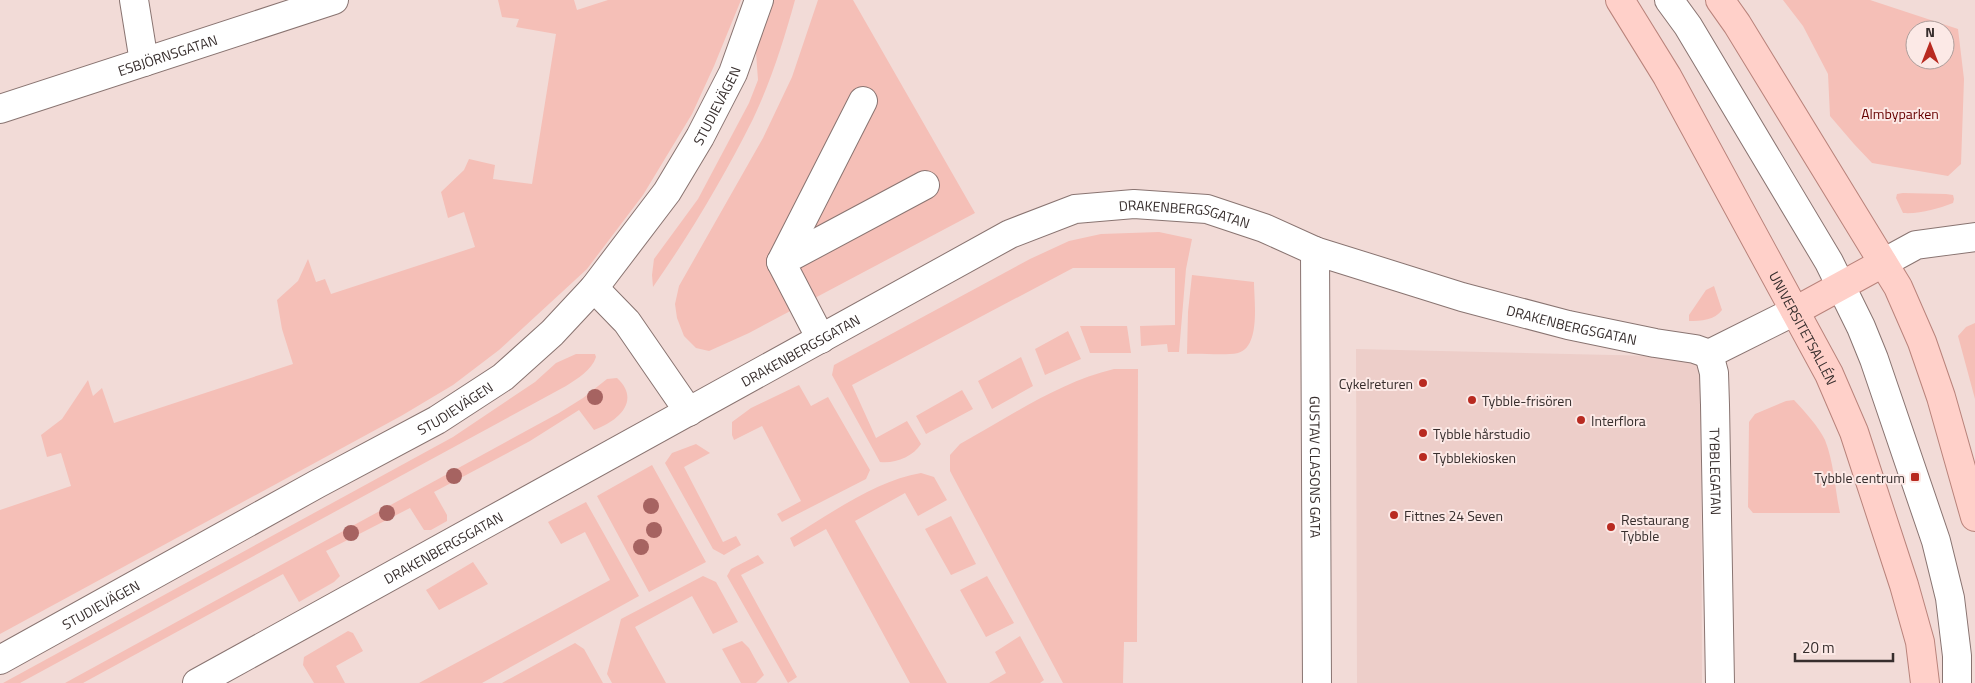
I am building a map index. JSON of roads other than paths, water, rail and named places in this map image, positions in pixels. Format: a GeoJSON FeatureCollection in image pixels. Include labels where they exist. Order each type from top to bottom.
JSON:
{"type":"FeatureCollection","features":[{"type":"Feature","properties":{"kind":"main road","name":"UNIVERSITETSALLÉN"},"geometry":{"type":"LineString","coordinates":[[1620,0],[1667,76],[1829,374],[1854,432],[1904,586],[1920,642],[1925,683]]}},
{"type":"Feature","properties":{"kind":"main road"},"geometry":{"type":"LineString","coordinates":[[1720,0],[1737,24],[1898,287],[1922,342],[1941,397],[1975,517]]}},
{"type":"Feature","properties":{"kind":"main road"},"geometry":{"type":"LineString","coordinates":[[1795,311],[1883,264]]}},
{"type":"Feature","properties":{"kind":"street"},"geometry":{"type":"LineString","coordinates":[[134,0],[144,62]]}},
{"type":"Feature","properties":{"kind":"street","name":"ESBJÖRNSGATAN"},"geometry":{"type":"LineString","coordinates":[[0,109],[334,0]]}},
{"type":"Feature","properties":{"kind":"street","name":"STUDIEVÄGEN"},"geometry":{"type":"LineString","coordinates":[[0,660],[317,484],[437,420],[502,377],[552,333],[594,288],[667,192],[700,137],[733,73],[759,0]]}},
{"type":"Feature","properties":{"kind":"street"},"geometry":{"type":"LineString","coordinates":[[1669,0],[1688,26],[1829,262],[1861,327],[1874,359],[1936,541],[1950,598],[1957,656],[1957,683]]}},
{"type":"Feature","properties":{"kind":"street"},"geometry":{"type":"LineString","coordinates":[[780,262],[863,101]]}},
{"type":"Feature","properties":{"kind":"street"},"geometry":{"type":"LineString","coordinates":[[780,262],[926,185]]}},
{"type":"Feature","properties":{"kind":"street","name":"DRAKENBERGSGATAN"},"geometry":{"type":"LineString","coordinates":[[197,683],[1010,234],[1075,210],[1134,204],[1207,209],[1264,228],[1315,250],[1462,297],[1524,314],[1655,344],[1695,349],[1709,354]]}},
{"type":"Feature","properties":{"kind":"street"},"geometry":{"type":"LineString","coordinates":[[1883,264],[1916,245],[1975,237]]}},
{"type":"Feature","properties":{"kind":"street","name":"GUSTAV CLASONS GATA"},"geometry":{"type":"LineString","coordinates":[[1315,250],[1317,683]]}},
{"type":"Feature","properties":{"kind":"street"},"geometry":{"type":"LineString","coordinates":[[780,262],[821,339]]}},
{"type":"Feature","properties":{"kind":"street"},"geometry":{"type":"LineString","coordinates":[[594,288],[627,322],[689,412]]}},
{"type":"Feature","properties":{"kind":"street"},"geometry":{"type":"LineString","coordinates":[[1709,354],[1795,311]]}},
{"type":"Feature","properties":{"kind":"street","name":"TYBBLEGATAN"},"geometry":{"type":"LineString","coordinates":[[1709,354],[1714,373],[1720,683]]}},
{"type":"Feature","properties":{"kind":"place","name":"Cykelreturen"},"geometry":{"type":"Point","coordinates":[1423,383]}},
{"type":"Feature","properties":{"kind":"place","name":"Tybble-frisören"},"geometry":{"type":"Point","coordinates":[1472,400]}},
{"type":"Feature","properties":{"kind":"place","name":"Interflora"},"geometry":{"type":"Point","coordinates":[1581,420]}},
{"type":"Feature","properties":{"kind":"place","name":"Tybble hårstudio"},"geometry":{"type":"Point","coordinates":[1423,433]}},
{"type":"Feature","properties":{"kind":"place","name":"Tybblekiosken"},"geometry":{"type":"Point","coordinates":[1423,457]}},
{"type":"Feature","properties":{"kind":"place","name":"Tybble centrum"},"geometry":{"type":"Point","coordinates":[1915,477]}},
{"type":"Feature","properties":{"kind":"place","name":"Fittnes 24 Seven"},"geometry":{"type":"Point","coordinates":[1394,515]}},
{"type":"Feature","properties":{"kind":"place","name":"Restaurang Tybble"},"geometry":{"type":"Point","coordinates":[1611,527]}},
{"type":"Feature","properties":{"kind":"park label","name":"Almbyparken"},"geometry":{"type":"Point","coordinates":[1900,113]}}]}
